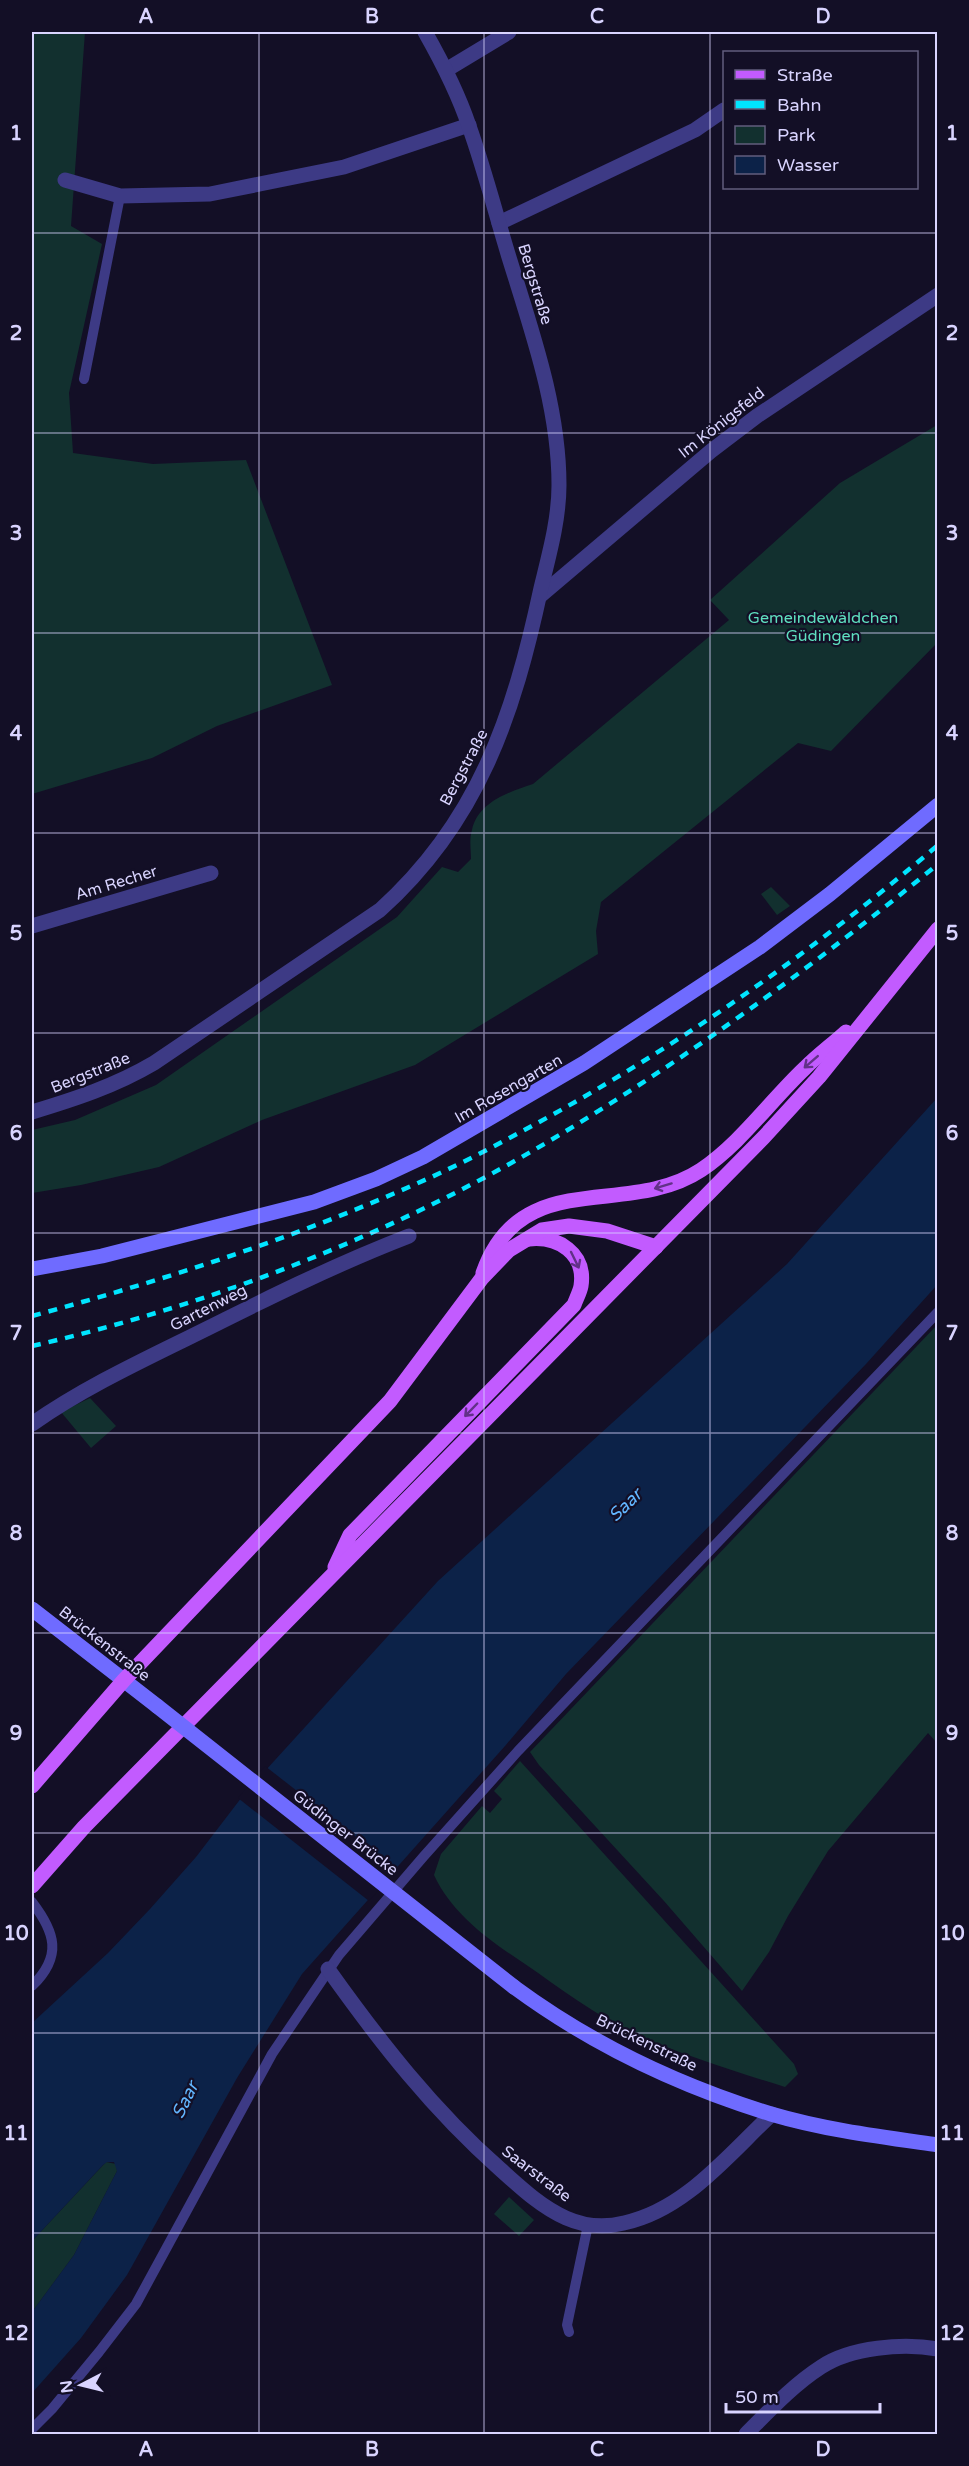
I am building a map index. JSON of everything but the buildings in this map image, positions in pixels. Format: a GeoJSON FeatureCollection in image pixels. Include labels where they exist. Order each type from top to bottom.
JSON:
{"type":"FeatureCollection","features":[{"type":"Feature","properties":{"kind":"main road","name":"Im Rosengarten"},"geometry":{"type":"LineString","coordinates":[[32,1269],[102,1256],[314,1202],[376,1179],[423,1157],[584,1063],[760,947],[830,894],[938,805]]}},
{"type":"Feature","properties":{"kind":"main road"},"geometry":{"type":"LineString","coordinates":[[32,1886],[84,1827],[788,1111],[819,1077],[938,929]]}},
{"type":"Feature","properties":{"kind":"main road"},"geometry":{"type":"LineString","coordinates":[[482,1278],[490,1254],[497,1242],[513,1227],[538,1210],[567,1200],[650,1190],[670,1184],[700,1170],[728,1148],[804,1068],[872,1011]]}},
{"type":"Feature","properties":{"kind":"main road"},"geometry":{"type":"LineString","coordinates":[[32,1786],[124,1680],[390,1401],[482,1278],[509,1250],[542,1230],[569,1226],[607,1231],[656,1247]]}},
{"type":"Feature","properties":{"kind":"main road"},"geometry":{"type":"LineString","coordinates":[[330,1577],[350,1536],[573,1305],[581,1287],[580,1271],[574,1254],[566,1246],[554,1240],[542,1238],[526,1240]]}},
{"type":"Feature","properties":{"kind":"main road","name":"Brückenstraße"},"geometry":{"type":"LineString","coordinates":[[32,1609],[157,1706]]}},
{"type":"Feature","properties":{"kind":"main road","name":"Güdinger Brücke"},"geometry":{"type":"LineString","coordinates":[[157,1706],[514,1987]]}},
{"type":"Feature","properties":{"kind":"main road"},"geometry":{"type":"LineString","coordinates":[[32,1871],[84,1827]]}},
{"type":"Feature","properties":{"kind":"main road","name":"Brückenstraße"},"geometry":{"type":"LineString","coordinates":[[514,1987],[548,2012],[639,2062],[722,2097],[772,2114],[852,2131],[938,2145]]}},
{"type":"Feature","properties":{"kind":"street","name":"Bergstraße"},"geometry":{"type":"LineString","coordinates":[[32,1112],[96,1092],[154,1064],[380,909],[403,889],[448,832],[476,789],[491,759],[517,687],[556,523],[559,486],[557,455],[546,381],[469,125],[446,70],[425,32]]}},
{"type":"Feature","properties":{"kind":"street"},"geometry":{"type":"LineString","coordinates":[[446,70],[509,32]]}},
{"type":"Feature","properties":{"kind":"street"},"geometry":{"type":"LineString","coordinates":[[499,223],[695,130],[723,111]]}},
{"type":"Feature","properties":{"kind":"street"},"geometry":{"type":"LineString","coordinates":[[65,180],[120,196],[210,194],[344,167],[469,125]]}},
{"type":"Feature","properties":{"kind":"street","name":"Im Königsfeld"},"geometry":{"type":"LineString","coordinates":[[540,596],[711,451],[757,416],[938,295]]}},
{"type":"Feature","properties":{"kind":"street","name":"Am Recher"},"geometry":{"type":"LineString","coordinates":[[32,926],[211,873]]}},
{"type":"Feature","properties":{"kind":"street","name":"Gartenweg"},"geometry":{"type":"LineString","coordinates":[[32,1424],[95,1385],[267,1297],[352,1258],[409,1236]]}},
{"type":"Feature","properties":{"kind":"street","name":"Saarstraße"},"geometry":{"type":"LineString","coordinates":[[328,1969],[400,2067],[459,2131],[507,2176],[566,2218],[588,2225],[606,2226],[624,2223],[663,2208],[688,2192],[732,2154],[772,2114]]}},
{"type":"Feature","properties":{"kind":"street"},"geometry":{"type":"LineString","coordinates":[[746,2434],[803,2381],[830,2362],[871,2349],[897,2346],[938,2349]]}},
{"type":"Feature","properties":{"kind":"lane"},"geometry":{"type":"LineString","coordinates":[[84,379],[120,196]]}},
{"type":"Feature","properties":{"kind":"lane"},"geometry":{"type":"LineString","coordinates":[[32,2429],[93,2360],[136,2304],[272,2054],[328,1969],[424,1856],[518,1751],[938,1312]]}},
{"type":"Feature","properties":{"kind":"lane"},"geometry":{"type":"LineString","coordinates":[[32,1902],[46,1920],[53,1940],[50,1960],[32,1986]]}},
{"type":"Feature","properties":{"kind":"lane"},"geometry":{"type":"LineString","coordinates":[[569,2332],[567,2325],[588,2225]]}},
{"type":"Feature","properties":{"kind":"green space"},"geometry":{"type":"Polygon","coordinates":[[[32,32],[85,32],[71,226],[102,244],[69,393],[73,453],[153,464],[246,460],[332,685],[217,726],[152,758],[32,794],[32,32]]]}},
{"type":"Feature","properties":{"kind":"green space","name":"Gemeindewäldchen Güdingen"},"geometry":{"type":"Polygon","coordinates":[[[937,425],[937,643],[831,751],[798,743],[601,902],[596,931],[598,954],[415,1065],[262,1120],[159,1167],[81,1185],[32,1193],[32,1130],[75,1120],[156,1085],[397,917],[442,867],[458,872],[471,859],[470,841],[475,820],[488,805],[505,795],[533,784],[729,620],[710,600],[840,483],[937,425]]]}},
{"type":"Feature","properties":{"kind":"green space"},"geometry":{"type":"Polygon","coordinates":[[[771,887],[790,906],[777,915],[761,894],[771,887]]]}},
{"type":"Feature","properties":{"kind":"green space"},"geometry":{"type":"Polygon","coordinates":[[[937,1325],[937,1743],[928,1733],[828,1851],[769,1952],[742,1991],[664,1901],[539,1765],[530,1752],[937,1325]]]}},
{"type":"Feature","properties":{"kind":"green space"},"geometry":{"type":"Polygon","coordinates":[[[90,1398],[116,1426],[91,1448],[61,1412],[90,1398]]]}},
{"type":"Feature","properties":{"kind":"green space"},"geometry":{"type":"Polygon","coordinates":[[[520,1761],[794,2064],[798,2074],[785,2087],[689,2056],[619,2026],[578,2001],[499,1946],[461,1914],[451,1902],[434,1875],[441,1854],[482,1806],[490,1813],[502,1799],[494,1791],[520,1761]]]}},
{"type":"Feature","properties":{"kind":"green space"},"geometry":{"type":"Polygon","coordinates":[[[106,2162],[116,2164],[117,2171],[74,2255],[32,2312],[32,2241],[106,2162]]]}},
{"type":"Feature","properties":{"kind":"green space"},"geometry":{"type":"Polygon","coordinates":[[[509,2197],[534,2220],[519,2236],[494,2214],[509,2197]]]}},
{"type":"Feature","properties":{"kind":"water","name":"Saar"},"geometry":{"type":"Polygon","coordinates":[[[937,1098],[937,1285],[866,1364],[566,1674],[302,1974],[237,2078],[127,2275],[81,2338],[32,2393],[32,2312],[74,2255],[117,2171],[114,2162],[107,2162],[103,2165],[32,2241],[32,2023],[108,1953],[150,1909],[196,1857],[245,1793],[438,1581],[787,1264],[937,1098]]]}},
{"type":"Feature","properties":{"kind":"pier"},"geometry":{"type":"Polygon","coordinates":[[[265,1766],[397,1869],[369,1901],[238,1798],[265,1766]]]}},
{"type":"Feature","properties":{"kind":"railway"},"geometry":{"type":"LineString","coordinates":[[32,1316],[179,1273],[275,1240],[371,1203],[486,1150],[603,1086],[703,1023],[846,920],[938,845]]}},
{"type":"Feature","properties":{"kind":"railway"},"geometry":{"type":"LineString","coordinates":[[32,1346],[102,1329],[171,1308],[307,1260],[440,1201],[504,1167],[614,1101],[710,1037],[848,936],[938,864]]}}]}
